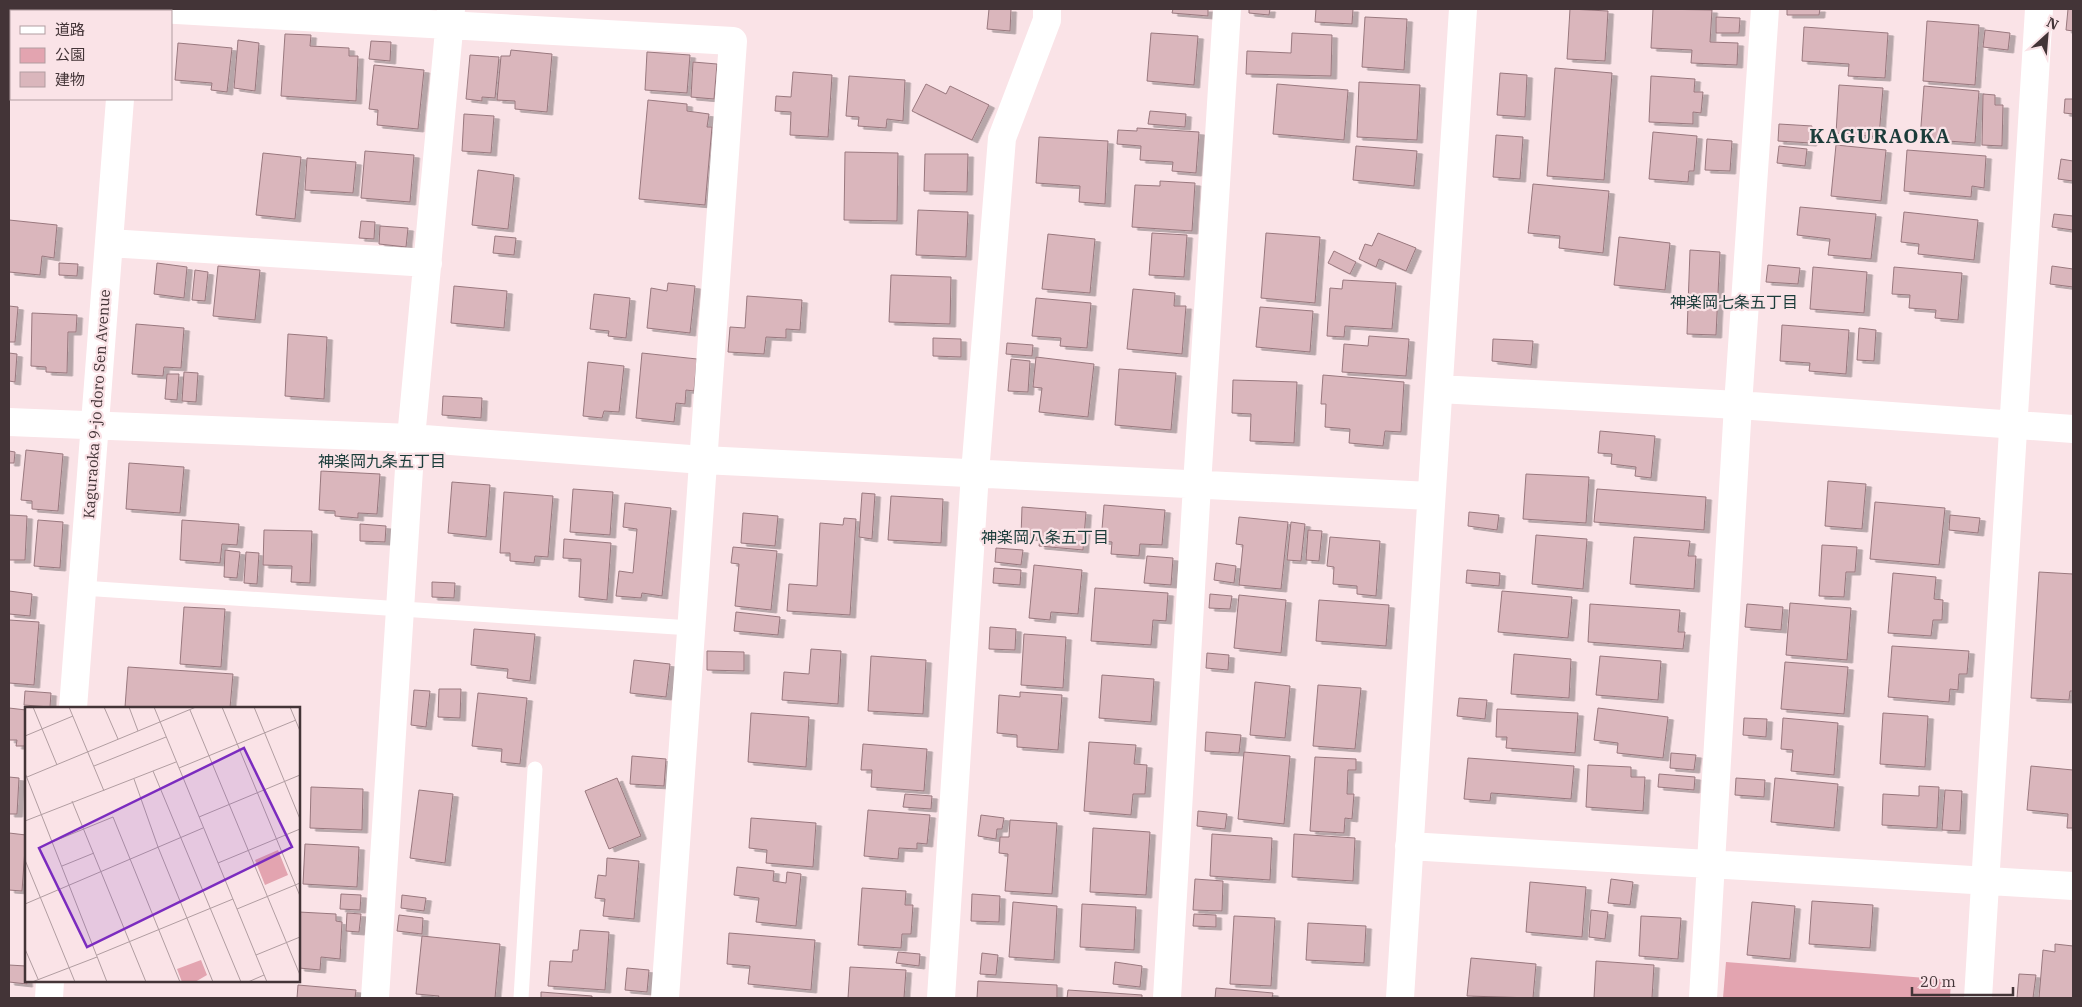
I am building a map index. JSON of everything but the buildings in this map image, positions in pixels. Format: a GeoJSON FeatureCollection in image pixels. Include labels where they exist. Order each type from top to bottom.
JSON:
{"type":"FeatureCollection","features":[{"type":"Feature","properties":{"kind":"street"},"geometry":{"type":"LineString","coordinates":[[159,9],[451,17],[733,41],[665,998]]}},
{"type":"Feature","properties":{"kind":"street"},"geometry":{"type":"LineString","coordinates":[[941,998],[975,473],[1002,138],[1047,20],[1047,9]]}},
{"type":"Feature","properties":{"kind":"street"},"geometry":{"type":"LineString","coordinates":[[1168,998],[1197,485],[1227,9]]}},
{"type":"Feature","properties":{"kind":"street"},"geometry":{"type":"LineString","coordinates":[[1400,998],[1430,496],[1439,389],[1463,9]]}},
{"type":"Feature","properties":{"kind":"street"},"geometry":{"type":"LineString","coordinates":[[1703,998],[1738,405],[1765,9]]}},
{"type":"Feature","properties":{"kind":"street"},"geometry":{"type":"LineString","coordinates":[[1978,998],[2038,9]]}},
{"type":"Feature","properties":{"kind":"street"},"geometry":{"type":"LineString","coordinates":[[375,998],[411,438],[451,17]]}},
{"type":"Feature","properties":{"kind":"street","name":"Kaguraoka 9-jo doro Sen Avenue"},"geometry":{"type":"LineString","coordinates":[[72,707],[120,100]]}},
{"type":"Feature","properties":{"kind":"street"},"geometry":{"type":"LineString","coordinates":[[109,243],[428,263]]}},
{"type":"Feature","properties":{"kind":"street"},"geometry":{"type":"LineString","coordinates":[[1439,389],[1738,405],[2073,429]]}},
{"type":"Feature","properties":{"kind":"street"},"geometry":{"type":"LineString","coordinates":[[9,422],[411,438],[703,460],[1430,496]]}},
{"type":"Feature","properties":{"kind":"street"},"geometry":{"type":"LineString","coordinates":[[1409,846],[2073,886]]}},
{"type":"Feature","properties":{"kind":"street"},"geometry":{"type":"LineString","coordinates":[[49,998],[50,982]]}},
{"type":"Feature","properties":{"kind":"lane"},"geometry":{"type":"LineString","coordinates":[[82,588],[691,628]]}},
{"type":"Feature","properties":{"kind":"lane"},"geometry":{"type":"LineString","coordinates":[[521,998],[535,769]]}},
{"type":"Feature","properties":{"kind":"green space"},"geometry":{"type":"Polygon","coordinates":[[[1726,962],[1951,980],[1950,998],[1723,998],[1726,962]]]}},
{"type":"Feature","properties":{"kind":"district","name":"KAGURAOKA"},"geometry":{"type":"Point","coordinates":[1880,136]}},
{"type":"Feature","properties":{"kind":"district","name":"神楽岡七条五丁目"},"geometry":{"type":"Point","coordinates":[1734,302]}},
{"type":"Feature","properties":{"kind":"district","name":"神楽岡九条五丁目"},"geometry":{"type":"Point","coordinates":[382,461]}},
{"type":"Feature","properties":{"kind":"district","name":"神楽岡八条五丁目"},"geometry":{"type":"Point","coordinates":[1045,537]}}]}
